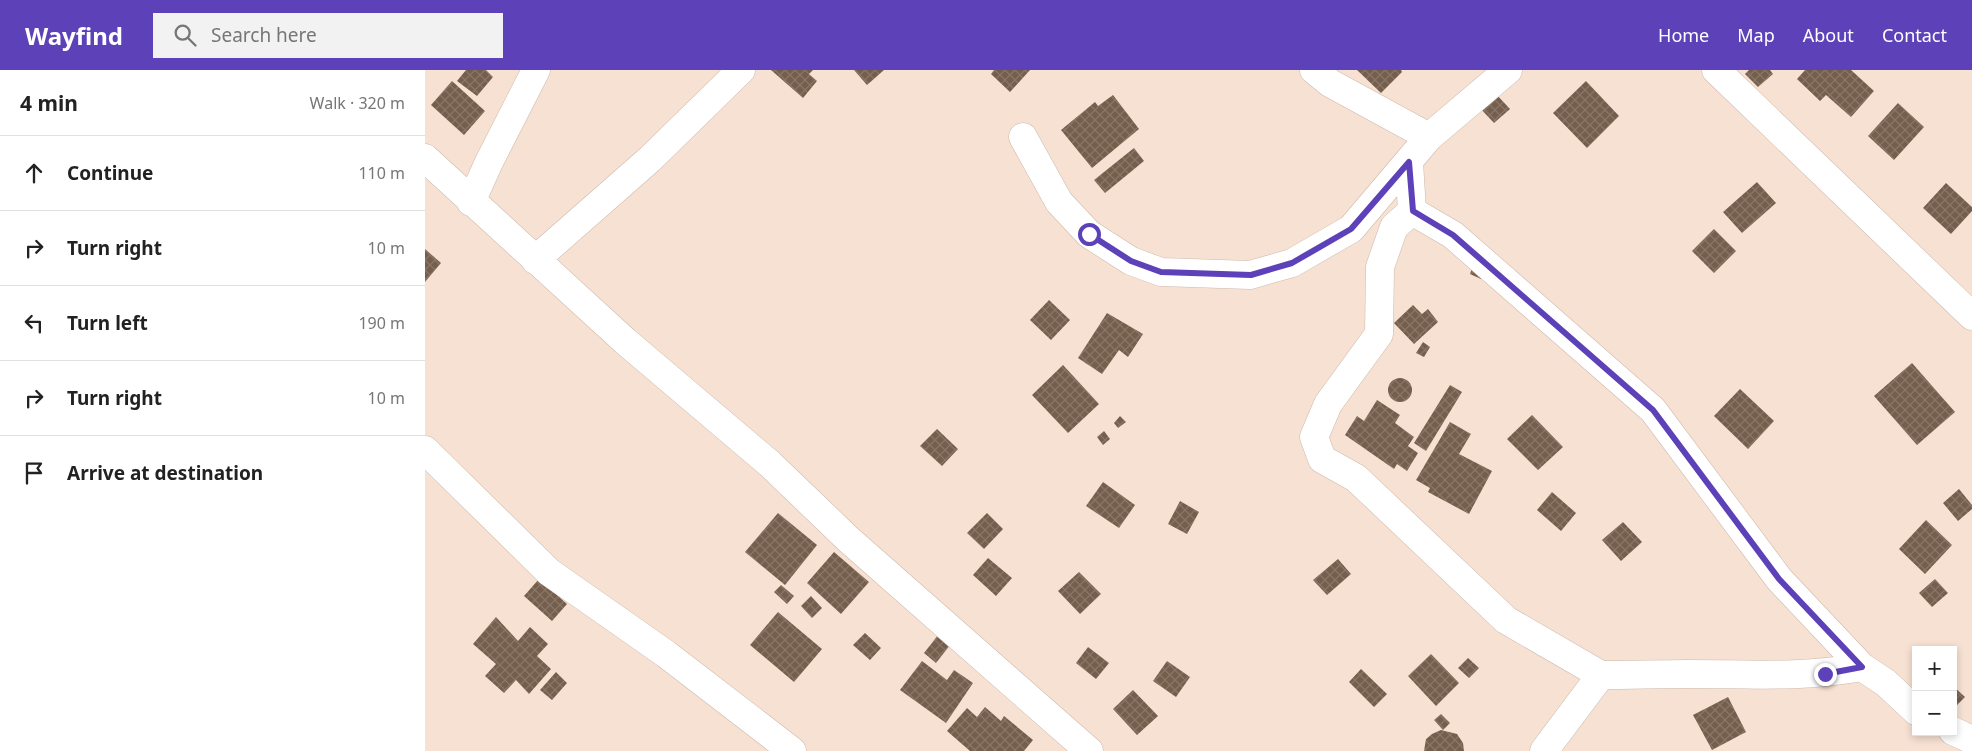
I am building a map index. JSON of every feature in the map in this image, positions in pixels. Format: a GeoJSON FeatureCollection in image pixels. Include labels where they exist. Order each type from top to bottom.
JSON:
{"type":"FeatureCollection","features":[{"type":"Feature","properties":{"kind":"street"},"geometry":{"type":"LineString","coordinates":[[471,202],[493,153],[536,70]]}},
{"type":"Feature","properties":{"kind":"street"},"geometry":{"type":"LineString","coordinates":[[535,260],[650,159],[741,70]]}},
{"type":"Feature","properties":{"kind":"street"},"geometry":{"type":"LineString","coordinates":[[1314,70],[1330,83],[1429,137]]}},
{"type":"Feature","properties":{"kind":"street"},"geometry":{"type":"LineString","coordinates":[[1023,137],[1059,202],[1089,234],[1131,261],[1161,272],[1251,275],[1292,263],[1351,229],[1429,137],[1508,70]]}},
{"type":"Feature","properties":{"kind":"street"},"geometry":{"type":"LineString","coordinates":[[1716,70],[1972,316]]}},
{"type":"Feature","properties":{"kind":"street"},"geometry":{"type":"LineString","coordinates":[[425,158],[625,342],[770,464],[848,539],[1084,750]]}},
{"type":"Feature","properties":{"kind":"street"},"geometry":{"type":"LineString","coordinates":[[1409,162],[1413,211]]}},
{"type":"Feature","properties":{"kind":"street"},"geometry":{"type":"LineString","coordinates":[[1413,211],[1453,235],[1653,410],[1779,579],[1862,667],[1886,683],[1912,707]]}},
{"type":"Feature","properties":{"kind":"street"},"geometry":{"type":"LineString","coordinates":[[1413,211],[1395,227],[1380,266],[1379,334],[1328,404],[1314,437],[1322,459],[1356,478],[1505,620],[1601,676],[1690,674],[1788,676],[1825,674],[1862,667]]}},
{"type":"Feature","properties":{"kind":"street"},"geometry":{"type":"LineString","coordinates":[[425,450],[549,572],[666,654],[792,751]]}},
{"type":"Feature","properties":{"kind":"street"},"geometry":{"type":"LineString","coordinates":[[1544,751],[1601,676]]}},
{"type":"Feature","properties":{"kind":"street"},"geometry":{"type":"LineString","coordinates":[[1957,733],[1972,740]]}},
{"type":"Feature","properties":{"kind":"building"},"geometry":{"type":"Polygon","coordinates":[[[466,70],[486,70],[493,77],[477,96],[457,81],[466,70]]]}},
{"type":"Feature","properties":{"kind":"building"},"geometry":{"type":"Polygon","coordinates":[[[771,70],[813,70],[809,74],[817,81],[803,98],[771,70]]]}},
{"type":"Feature","properties":{"kind":"building"},"geometry":{"type":"Polygon","coordinates":[[[854,70],[884,70],[867,85],[854,70]]]}},
{"type":"Feature","properties":{"kind":"building"},"geometry":{"type":"Polygon","coordinates":[[[994,70],[1030,70],[1010,92],[991,74],[994,70]]]}},
{"type":"Feature","properties":{"kind":"building"},"geometry":{"type":"Polygon","coordinates":[[[1357,70],[1401,70],[1402,72],[1381,93],[1357,70]]]}},
{"type":"Feature","properties":{"kind":"building"},"geometry":{"type":"Polygon","coordinates":[[[1749,70],[1770,70],[1773,74],[1758,87],[1745,74],[1749,70]]]}},
{"type":"Feature","properties":{"kind":"building"},"geometry":{"type":"Polygon","coordinates":[[[1805,70],[1851,70],[1874,91],[1851,117],[1826,95],[1820,101],[1797,79],[1805,70]]]}},
{"type":"Feature","properties":{"kind":"building"},"geometry":{"type":"Polygon","coordinates":[[[452,81],[485,111],[464,135],[431,105],[452,81]]]}},
{"type":"Feature","properties":{"kind":"building"},"geometry":{"type":"Polygon","coordinates":[[[1586,81],[1619,116],[1587,148],[1553,113],[1586,81]]]}},
{"type":"Feature","properties":{"kind":"building"},"geometry":{"type":"Polygon","coordinates":[[[1495,93],[1510,109],[1494,123],[1479,107],[1495,93]]]}},
{"type":"Feature","properties":{"kind":"building"},"geometry":{"type":"Polygon","coordinates":[[[1113,95],[1139,129],[1092,168],[1061,130],[1095,102],[1098,106],[1113,95]]]}},
{"type":"Feature","properties":{"kind":"building"},"geometry":{"type":"Polygon","coordinates":[[[1898,103],[1924,127],[1894,160],[1868,136],[1898,103]]]}},
{"type":"Feature","properties":{"kind":"building"},"geometry":{"type":"Polygon","coordinates":[[[1134,148],[1144,161],[1105,193],[1094,180],[1134,148]]]}},
{"type":"Feature","properties":{"kind":"building"},"geometry":{"type":"Polygon","coordinates":[[[1757,182],[1776,203],[1742,233],[1723,212],[1757,182]]]}},
{"type":"Feature","properties":{"kind":"building"},"geometry":{"type":"Polygon","coordinates":[[[1946,183],[1972,207],[1972,211],[1951,234],[1923,208],[1946,183]]]}},
{"type":"Feature","properties":{"kind":"building"},"geometry":{"type":"Polygon","coordinates":[[[1714,229],[1736,251],[1714,273],[1692,251],[1714,229]]]}},
{"type":"Feature","properties":{"kind":"building"},"geometry":{"type":"Polygon","coordinates":[[[425,249],[441,263],[425,282],[425,249]]]}},
{"type":"Feature","properties":{"kind":"building"},"geometry":{"type":"Polygon","coordinates":[[[1474,263],[1485,268],[1481,279],[1470,274],[1474,263]]]}},
{"type":"Feature","properties":{"kind":"building"},"geometry":{"type":"Polygon","coordinates":[[[1049,300],[1070,320],[1051,340],[1030,320],[1049,300]]]}},
{"type":"Feature","properties":{"kind":"building"},"geometry":{"type":"Polygon","coordinates":[[[1413,305],[1422,314],[1428,309],[1438,322],[1414,344],[1394,323],[1413,305]]]}},
{"type":"Feature","properties":{"kind":"building"},"geometry":{"type":"Polygon","coordinates":[[[1107,313],[1143,334],[1128,357],[1119,350],[1102,374],[1078,358],[1107,313]]]}},
{"type":"Feature","properties":{"kind":"building"},"geometry":{"type":"Polygon","coordinates":[[[1423,342],[1430,347],[1424,357],[1416,353],[1423,342]]]}},
{"type":"Feature","properties":{"kind":"building"},"geometry":{"type":"Polygon","coordinates":[[[1912,363],[1955,412],[1917,445],[1874,396],[1912,363]]]}},
{"type":"Feature","properties":{"kind":"building"},"geometry":{"type":"Polygon","coordinates":[[[1063,365],[1099,404],[1068,433],[1032,395],[1063,365]]]}},
{"type":"Feature","properties":{"kind":"building"},"geometry":{"type":"Polygon","coordinates":[[[1400,378],[1409,381],[1412,390],[1409,399],[1400,402],[1391,399],[1388,390],[1391,381],[1400,378]]]}},
{"type":"Feature","properties":{"kind":"building"},"geometry":{"type":"Polygon","coordinates":[[[1450,385],[1462,392],[1426,451],[1414,443],[1450,385]]]}},
{"type":"Feature","properties":{"kind":"building"},"geometry":{"type":"Polygon","coordinates":[[[1740,389],[1774,421],[1748,449],[1714,416],[1740,389]]]}},
{"type":"Feature","properties":{"kind":"building"},"geometry":{"type":"Polygon","coordinates":[[[1377,400],[1400,415],[1395,423],[1414,437],[1408,446],[1418,453],[1407,471],[1397,464],[1394,469],[1345,435],[1357,416],[1364,421],[1377,400]]]}},
{"type":"Feature","properties":{"kind":"building"},"geometry":{"type":"Polygon","coordinates":[[[1532,415],[1563,447],[1538,470],[1507,439],[1532,415]]]}},
{"type":"Feature","properties":{"kind":"building"},"geometry":{"type":"Polygon","coordinates":[[[1120,416],[1126,422],[1118,428],[1114,423],[1120,416]]]}},
{"type":"Feature","properties":{"kind":"building"},"geometry":{"type":"Polygon","coordinates":[[[1450,422],[1471,434],[1459,454],[1492,471],[1469,514],[1428,492],[1430,488],[1416,480],[1450,422]]]}},
{"type":"Feature","properties":{"kind":"building"},"geometry":{"type":"Polygon","coordinates":[[[937,429],[958,449],[942,466],[920,446],[937,429]]]}},
{"type":"Feature","properties":{"kind":"building"},"geometry":{"type":"Polygon","coordinates":[[[1104,431],[1110,439],[1103,445],[1097,437],[1104,431]]]}},
{"type":"Feature","properties":{"kind":"building"},"geometry":{"type":"Polygon","coordinates":[[[1103,482],[1135,505],[1119,528],[1086,506],[1103,482]]]}},
{"type":"Feature","properties":{"kind":"building"},"geometry":{"type":"Polygon","coordinates":[[[1959,489],[1972,505],[1972,509],[1958,521],[1943,503],[1959,489]]]}},
{"type":"Feature","properties":{"kind":"building"},"geometry":{"type":"Polygon","coordinates":[[[1552,492],[1576,513],[1561,531],[1537,510],[1552,492]]]}},
{"type":"Feature","properties":{"kind":"building"},"geometry":{"type":"Polygon","coordinates":[[[1180,501],[1199,512],[1187,534],[1168,524],[1180,501]]]}},
{"type":"Feature","properties":{"kind":"building"},"geometry":{"type":"Polygon","coordinates":[[[778,513],[817,545],[785,585],[745,552],[778,513]]]}},
{"type":"Feature","properties":{"kind":"building"},"geometry":{"type":"Polygon","coordinates":[[[987,513],[1003,529],[984,549],[967,533],[987,513]]]}},
{"type":"Feature","properties":{"kind":"building"},"geometry":{"type":"Polygon","coordinates":[[[1926,520],[1952,545],[1925,574],[1899,549],[1926,520]]]}},
{"type":"Feature","properties":{"kind":"building"},"geometry":{"type":"Polygon","coordinates":[[[1623,522],[1642,542],[1621,561],[1602,540],[1623,522]]]}},
{"type":"Feature","properties":{"kind":"building"},"geometry":{"type":"Polygon","coordinates":[[[834,552],[869,582],[841,614],[807,583],[834,552]]]}},
{"type":"Feature","properties":{"kind":"building"},"geometry":{"type":"Polygon","coordinates":[[[988,558],[1012,578],[996,596],[973,575],[988,558]]]}},
{"type":"Feature","properties":{"kind":"building"},"geometry":{"type":"Polygon","coordinates":[[[1338,559],[1351,574],[1327,595],[1313,580],[1338,559]]]}},
{"type":"Feature","properties":{"kind":"building"},"geometry":{"type":"Polygon","coordinates":[[[1079,572],[1101,594],[1080,614],[1058,591],[1079,572]]]}},
{"type":"Feature","properties":{"kind":"building"},"geometry":{"type":"Polygon","coordinates":[[[539,579],[567,604],[552,621],[524,596],[539,579]]]}},
{"type":"Feature","properties":{"kind":"building"},"geometry":{"type":"Polygon","coordinates":[[[1935,579],[1948,593],[1932,607],[1919,593],[1935,579]]]}},
{"type":"Feature","properties":{"kind":"building"},"geometry":{"type":"Polygon","coordinates":[[[781,585],[794,596],[787,604],[774,592],[781,585]]]}},
{"type":"Feature","properties":{"kind":"building"},"geometry":{"type":"Polygon","coordinates":[[[811,596],[822,608],[812,618],[801,606],[811,596]]]}},
{"type":"Feature","properties":{"kind":"building"},"geometry":{"type":"Polygon","coordinates":[[[778,612],[822,649],[794,682],[750,645],[778,612]]]}},
{"type":"Feature","properties":{"kind":"building"},"geometry":{"type":"Polygon","coordinates":[[[496,617],[518,641],[530,627],[548,644],[537,656],[551,669],[529,694],[516,680],[504,693],[485,676],[496,664],[473,644],[496,617]]]}},
{"type":"Feature","properties":{"kind":"building"},"geometry":{"type":"Polygon","coordinates":[[[942,630],[954,640],[936,663],[924,653],[942,630]]]}},
{"type":"Feature","properties":{"kind":"building"},"geometry":{"type":"Polygon","coordinates":[[[865,633],[881,648],[870,660],[853,645],[865,633]]]}},
{"type":"Feature","properties":{"kind":"building"},"geometry":{"type":"Polygon","coordinates":[[[1088,647],[1109,663],[1096,679],[1076,663],[1088,647]]]}},
{"type":"Feature","properties":{"kind":"building"},"geometry":{"type":"Polygon","coordinates":[[[1431,654],[1459,683],[1436,706],[1408,676],[1431,654]]]}},
{"type":"Feature","properties":{"kind":"building"},"geometry":{"type":"Polygon","coordinates":[[[1468,658],[1479,668],[1469,678],[1458,668],[1468,658]]]}},
{"type":"Feature","properties":{"kind":"building"},"geometry":{"type":"Polygon","coordinates":[[[922,661],[947,680],[954,670],[973,683],[946,723],[900,690],[922,661]]]}},
{"type":"Feature","properties":{"kind":"building"},"geometry":{"type":"Polygon","coordinates":[[[1167,661],[1190,677],[1176,697],[1153,681],[1167,661]]]}},
{"type":"Feature","properties":{"kind":"building"},"geometry":{"type":"Polygon","coordinates":[[[1361,669],[1387,694],[1374,707],[1349,682],[1361,669]]]}},
{"type":"Feature","properties":{"kind":"building"},"geometry":{"type":"Polygon","coordinates":[[[556,672],[567,683],[552,700],[540,690],[556,672]]]}},
{"type":"Feature","properties":{"kind":"building"},"geometry":{"type":"Polygon","coordinates":[[[1133,690],[1158,716],[1137,735],[1113,709],[1133,690]]]}},
{"type":"Feature","properties":{"kind":"building"},"geometry":{"type":"Polygon","coordinates":[[[1957,690],[1965,697],[1957,705],[1957,690]]]}},
{"type":"Feature","properties":{"kind":"building"},"geometry":{"type":"Polygon","coordinates":[[[1728,697],[1746,732],[1712,750],[1693,715],[1728,697]]]}},
{"type":"Feature","properties":{"kind":"building"},"geometry":{"type":"Polygon","coordinates":[[[985,707],[1001,721],[1004,716],[1033,740],[1024,751],[970,751],[947,731],[967,708],[977,717],[985,707]]]}},
{"type":"Feature","properties":{"kind":"building"},"geometry":{"type":"Polygon","coordinates":[[[1441,714],[1450,723],[1443,730],[1434,720],[1441,714]]]}},
{"type":"Feature","properties":{"kind":"building"},"geometry":{"type":"Polygon","coordinates":[[[1441,730],[1457,734],[1463,743],[1464,751],[1424,751],[1426,739],[1441,730]]]}},
{"type":"Feature","properties":{"kind":"route"},"geometry":{"type":"LineString","coordinates":[[1089,234],[1131,261],[1161,272],[1251,275],[1292,263],[1351,229],[1409,162],[1413,211],[1453,235],[1653,410],[1779,579],[1862,667],[1825,674]]}}]}
